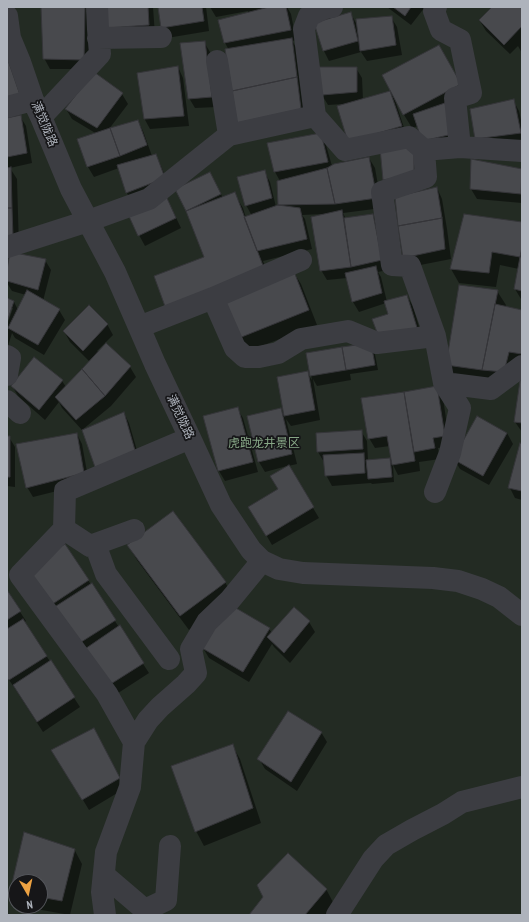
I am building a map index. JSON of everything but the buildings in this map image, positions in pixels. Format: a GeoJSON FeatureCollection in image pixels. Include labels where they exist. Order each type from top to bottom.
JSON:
{"type":"FeatureCollection","features":[{"type":"Feature","properties":{"kind":"street"},"geometry":{"type":"LineString","coordinates":[[7,107],[37,108],[100,54],[97,7]]}},
{"type":"Feature","properties":{"kind":"street"},"geometry":{"type":"LineString","coordinates":[[332,7],[327,7],[309,16],[304,28],[315,116],[345,150],[408,137],[424,150],[460,147],[522,151]]}},
{"type":"Feature","properties":{"kind":"street"},"geometry":{"type":"LineString","coordinates":[[436,7],[434,11],[441,30],[460,40],[472,93],[455,98],[460,147]]}},
{"type":"Feature","properties":{"kind":"street","name":"满觉陇路"},"geometry":{"type":"LineString","coordinates":[[7,16],[10,38],[37,108],[71,188],[115,272],[155,364],[221,505],[251,550],[262,562],[279,569],[303,573],[433,578],[458,581],[482,589],[499,597],[522,615]]}},
{"type":"Feature","properties":{"kind":"street"},"geometry":{"type":"LineString","coordinates":[[98,38],[161,37]]}},
{"type":"Feature","properties":{"kind":"street"},"geometry":{"type":"LineString","coordinates":[[217,61],[229,135]]}},
{"type":"Feature","properties":{"kind":"street"},"geometry":{"type":"LineString","coordinates":[[7,247],[88,221],[149,199],[229,135],[315,116]]}},
{"type":"Feature","properties":{"kind":"street"},"geometry":{"type":"LineString","coordinates":[[424,150],[426,177],[382,192],[392,265],[410,266],[434,336],[444,383],[460,408],[450,453],[435,492]]}},
{"type":"Feature","properties":{"kind":"street"},"geometry":{"type":"LineString","coordinates":[[139,326],[213,298],[301,260]]}},
{"type":"Feature","properties":{"kind":"street"},"geometry":{"type":"LineString","coordinates":[[213,298],[235,348],[245,357],[259,357],[278,353],[301,339],[348,331],[377,344],[434,336]]}},
{"type":"Feature","properties":{"kind":"street"},"geometry":{"type":"LineString","coordinates":[[7,356],[10,358],[7,375]]}},
{"type":"Feature","properties":{"kind":"street"},"geometry":{"type":"LineString","coordinates":[[444,383],[491,389],[522,366]]}},
{"type":"Feature","properties":{"kind":"street"},"geometry":{"type":"LineString","coordinates":[[134,742],[107,694],[20,575],[64,528],[65,491],[190,438]]}},
{"type":"Feature","properties":{"kind":"street"},"geometry":{"type":"LineString","coordinates":[[64,528],[90,546],[134,530]]}},
{"type":"Feature","properties":{"kind":"street"},"geometry":{"type":"LineString","coordinates":[[95,544],[106,574],[170,659]]}},
{"type":"Feature","properties":{"kind":"street"},"geometry":{"type":"LineString","coordinates":[[105,915],[102,892],[106,852],[130,787],[134,742],[148,720],[196,674],[190,649],[207,622],[230,600],[262,562]]}},
{"type":"Feature","properties":{"kind":"street"},"geometry":{"type":"LineString","coordinates":[[337,915],[373,859],[386,845],[462,802],[522,787]]}},
{"type":"Feature","properties":{"kind":"street"},"geometry":{"type":"LineString","coordinates":[[104,875],[145,910],[166,900],[170,846]]}},
{"type":"Feature","properties":{"kind":"green space","name":"虎跑龙井景区"},"geometry":{"type":"Polygon","coordinates":[[[7,7],[522,7],[522,915],[7,915],[7,7]]]}}]}
